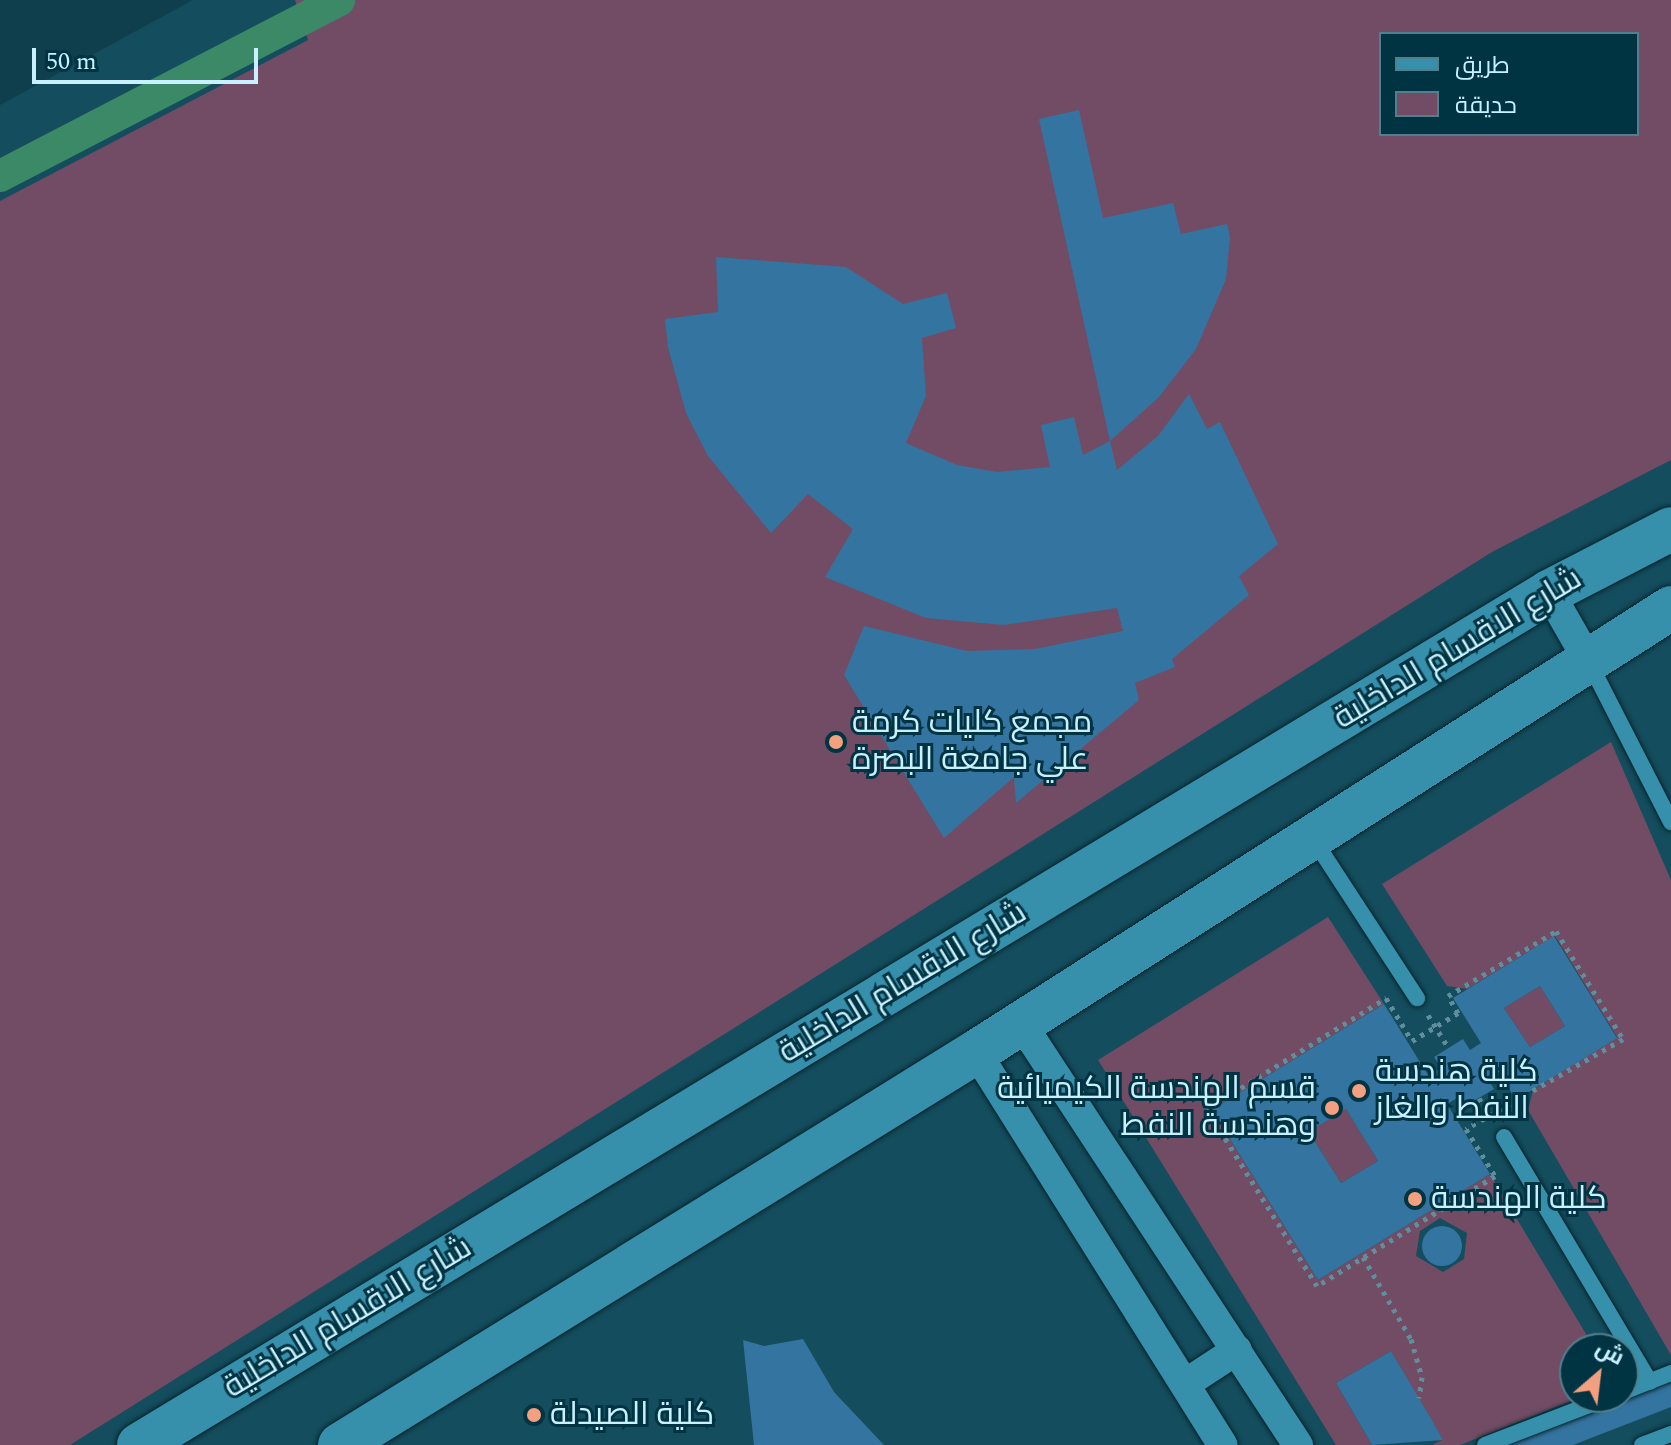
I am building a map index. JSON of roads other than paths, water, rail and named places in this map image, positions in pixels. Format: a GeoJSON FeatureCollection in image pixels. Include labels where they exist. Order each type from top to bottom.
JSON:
{"type":"FeatureCollection","features":[{"type":"Feature","properties":{"kind":"street","name":"شارع الاقسام الداخلية"},"geometry":{"type":"LineString","coordinates":[[139,1445],[1549,592],[1671,529]]}},
{"type":"Feature","properties":{"kind":"street"},"geometry":{"type":"LineString","coordinates":[[1549,592],[1588,660]]}},
{"type":"Feature","properties":{"kind":"street"},"geometry":{"type":"LineString","coordinates":[[340,1445],[976,1052],[1671,608]]}},
{"type":"Feature","properties":{"kind":"street"},"geometry":{"type":"LineString","coordinates":[[1021,1023],[1298,1445]]}},
{"type":"Feature","properties":{"kind":"street"},"geometry":{"type":"LineString","coordinates":[[976,1052],[1223,1445]]}},
{"type":"Feature","properties":{"kind":"street"},"geometry":{"type":"LineString","coordinates":[[1185,1384],[1237,1350]]}},
{"type":"Feature","properties":{"kind":"lane"},"geometry":{"type":"LineString","coordinates":[[1588,660],[1671,822]]}},
{"type":"Feature","properties":{"kind":"lane"},"geometry":{"type":"LineString","coordinates":[[1313,839],[1417,998]]}},
{"type":"Feature","properties":{"kind":"lane"},"geometry":{"type":"LineString","coordinates":[[1504,1137],[1650,1382]]}},
{"type":"Feature","properties":{"kind":"lane"},"geometry":{"type":"LineString","coordinates":[[1639,1386],[1671,1373]]}},
{"type":"Feature","properties":{"kind":"lane"},"geometry":{"type":"LineString","coordinates":[[1485,1445],[1568,1413]]}},
{"type":"Feature","properties":{"kind":"lane"},"geometry":{"type":"LineString","coordinates":[[1642,1445],[1671,1434]]}},
{"type":"Feature","properties":{"kind":"waterway"},"geometry":{"type":"LineString","coordinates":[[0,176],[339,0]]}},
{"type":"Feature","properties":{"kind":"place","name":"مجمع كليات كرمة علي جامعة البصرة"},"geometry":{"type":"Point","coordinates":[836,742]}},
{"type":"Feature","properties":{"kind":"place","name":"كلية هندسة النفط والغاز"},"geometry":{"type":"Point","coordinates":[1359,1091]}},
{"type":"Feature","properties":{"kind":"place","name":"قسم الهندسة الكيميائية وهندسة النفط"},"geometry":{"type":"Point","coordinates":[1332,1108]}},
{"type":"Feature","properties":{"kind":"place","name":"كلية الهندسة"},"geometry":{"type":"Point","coordinates":[1415,1199]}},
{"type":"Feature","properties":{"kind":"place","name":"كلية الصيدلة"},"geometry":{"type":"Point","coordinates":[534,1415]}}]}
